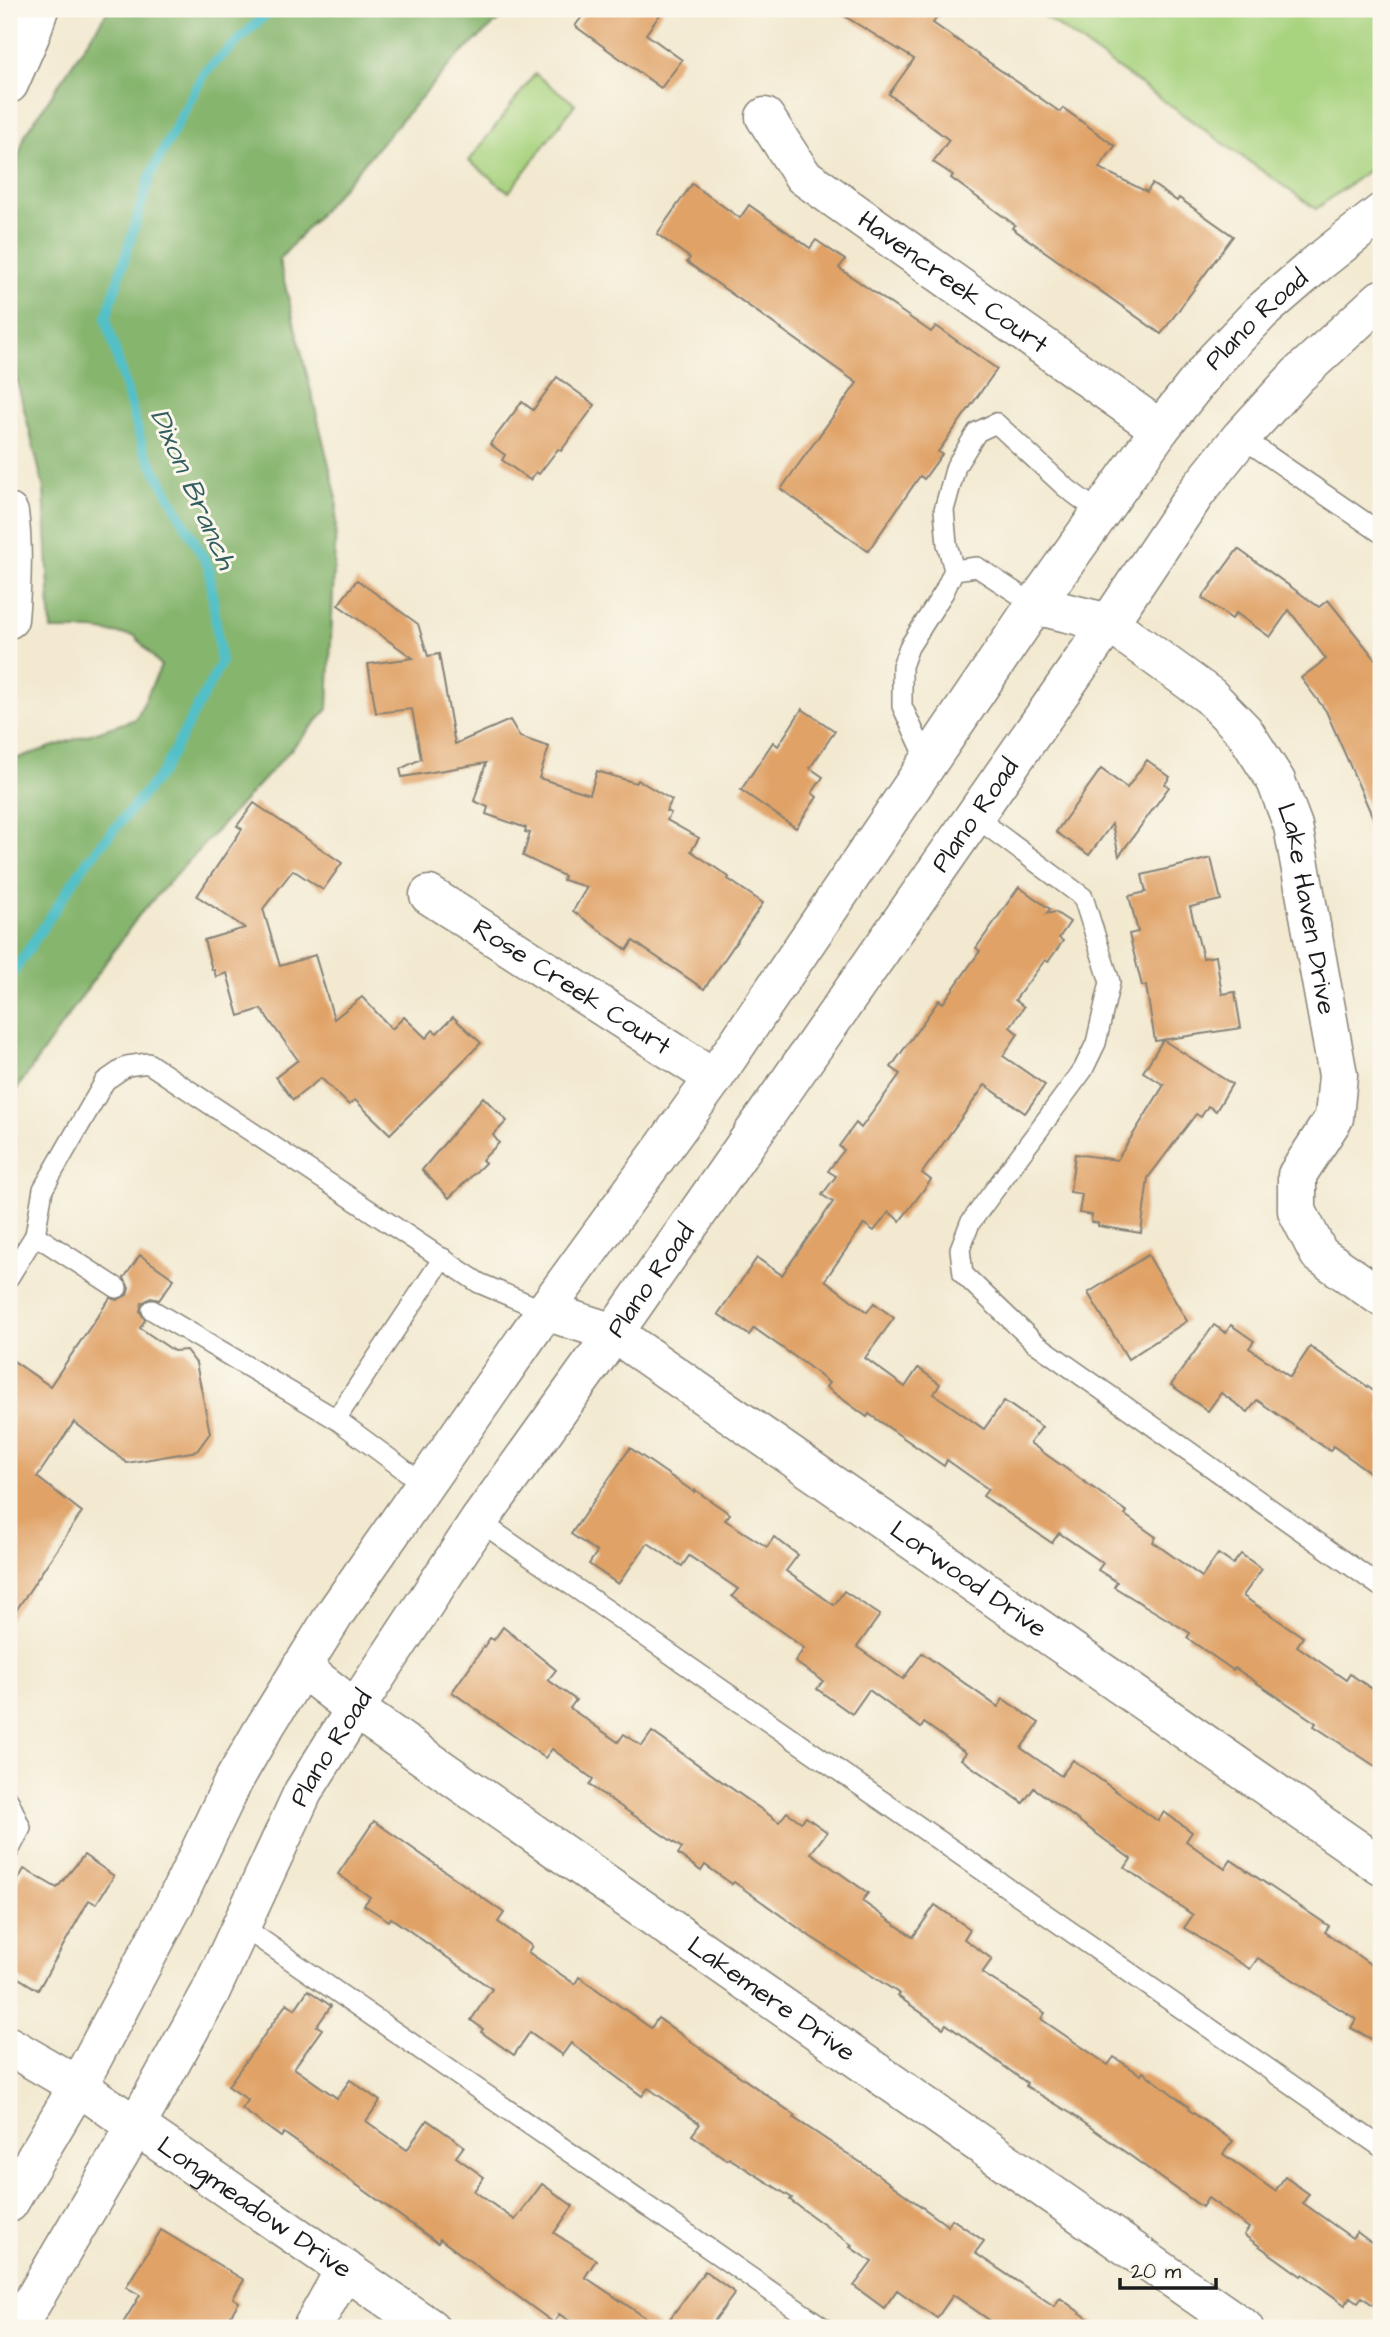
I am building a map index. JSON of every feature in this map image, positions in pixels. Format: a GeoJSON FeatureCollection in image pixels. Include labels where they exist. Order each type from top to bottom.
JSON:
{"type":"FeatureCollection","features":[{"type":"Feature","properties":{"kind":"main road"},"geometry":{"type":"LineString","coordinates":[[9,84],[39,9]]}},
{"type":"Feature","properties":{"kind":"main road","name":"Havencreek Court"},"geometry":{"type":"LineString","coordinates":[[765,117],[803,176],[1160,429]]}},
{"type":"Feature","properties":{"kind":"main road","name":"Plano Road"},"geometry":{"type":"LineString","coordinates":[[9,2203],[78,2086],[174,1903],[234,1780],[336,1612],[545,1311],[714,1078],[1035,605],[1160,429],[1215,360],[1261,312],[1381,212]]}},
{"type":"Feature","properties":{"kind":"main road","name":"Plano Road"},"geometry":{"type":"LineString","coordinates":[[18,2328],[210,1993],[303,1792],[479,1521],[614,1333],[1109,623],[1196,493],[1241,437],[1298,375],[1381,299]]}},
{"type":"Feature","properties":{"kind":"main road"},"geometry":{"type":"LineString","coordinates":[[9,513],[12,535],[9,619]]}},
{"type":"Feature","properties":{"kind":"main road","name":"Lake Haven Drive"},"geometry":{"type":"LineString","coordinates":[[1035,605],[1109,623],[1210,696],[1244,731],[1276,781],[1293,826],[1338,1075],[1334,1118],[1297,1175],[1297,1211],[1319,1254],[1381,1297]]}},
{"type":"Feature","properties":{"kind":"main road","name":"Rose Creek Court"},"geometry":{"type":"LineString","coordinates":[[429,895],[714,1078]]}},
{"type":"Feature","properties":{"kind":"main road","name":"Lorwood Drive"},"geometry":{"type":"LineString","coordinates":[[545,1311],[614,1333],[1381,1866]]}},
{"type":"Feature","properties":{"kind":"main road","name":"Lakemere Drive"},"geometry":{"type":"LineString","coordinates":[[301,1667],[355,1709],[1244,2328]]}},
{"type":"Feature","properties":{"kind":"main road","name":"Longmeadow Drive"},"geometry":{"type":"LineString","coordinates":[[9,2046],[78,2086],[430,2328]]}},
{"type":"Feature","properties":{"kind":"main road"},"geometry":{"type":"LineString","coordinates":[[312,2328],[345,2269]]}},
{"type":"Feature","properties":{"kind":"lane"},"geometry":{"type":"LineString","coordinates":[[928,762],[902,706],[902,666],[909,647],[944,592],[954,570],[947,544],[944,510],[956,466],[977,432],[996,423],[1065,487],[1100,513]]}},
{"type":"Feature","properties":{"kind":"lane"},"geometry":{"type":"LineString","coordinates":[[1241,437],[1381,533]]}},
{"type":"Feature","properties":{"kind":"lane"},"geometry":{"type":"LineString","coordinates":[[954,570],[977,567],[1035,605]]}},
{"type":"Feature","properties":{"kind":"lane"},"geometry":{"type":"LineString","coordinates":[[974,816],[1083,897],[1110,982],[1096,1044],[1083,1070],[970,1223],[960,1249],[963,1274],[1034,1342],[1381,1587]]}},
{"type":"Feature","properties":{"kind":"lane"},"geometry":{"type":"LineString","coordinates":[[9,1277],[35,1235],[43,1189],[105,1081],[127,1066],[148,1063],[479,1283],[545,1311]]}},
{"type":"Feature","properties":{"kind":"lane"},"geometry":{"type":"LineString","coordinates":[[35,1235],[117,1288]]}},
{"type":"Feature","properties":{"kind":"lane"},"geometry":{"type":"LineString","coordinates":[[336,1419],[443,1258]]}},
{"type":"Feature","properties":{"kind":"lane"},"geometry":{"type":"LineString","coordinates":[[152,1310],[336,1419],[425,1485]]}},
{"type":"Feature","properties":{"kind":"lane"},"geometry":{"type":"LineString","coordinates":[[479,1521],[1381,2147]]}},
{"type":"Feature","properties":{"kind":"lane"},"geometry":{"type":"LineString","coordinates":[[9,1801],[21,1828],[9,1851]]}},
{"type":"Feature","properties":{"kind":"lane"},"geometry":{"type":"LineString","coordinates":[[240,1926],[824,2328]]}},
{"type":"Feature","properties":{"kind":"green space"},"geometry":{"type":"Polygon","coordinates":[[[109,9],[511,9],[453,61],[279,260],[337,498],[328,709],[139,915],[9,1100],[9,761],[136,719],[161,666],[135,636],[93,630],[51,630],[44,489],[9,349],[9,188],[25,135],[109,9]]]}},
{"type":"Feature","properties":{"kind":"green space"},"geometry":{"type":"Polygon","coordinates":[[[1034,9],[1381,9],[1381,161],[1316,209],[1034,9]]]}},
{"type":"Feature","properties":{"kind":"green space"},"geometry":{"type":"Polygon","coordinates":[[[535,74],[575,104],[509,192],[469,161],[535,74]]]}},
{"type":"Feature","properties":{"kind":"building"},"geometry":{"type":"Polygon","coordinates":[[[588,9],[664,9],[646,34],[682,60],[661,88],[575,26],[588,9]]]}},
{"type":"Feature","properties":{"kind":"building"},"geometry":{"type":"Polygon","coordinates":[[[833,9],[943,9],[933,23],[1060,112],[1063,108],[1115,146],[1099,168],[1147,192],[1152,184],[1177,201],[1179,198],[1233,236],[1161,334],[1012,228],[1015,225],[933,162],[949,140],[889,94],[914,59],[833,9]]]}},
{"type":"Feature","properties":{"kind":"building"},"geometry":{"type":"Polygon","coordinates":[[[692,184],[740,218],[749,205],[810,248],[816,240],[845,260],[839,268],[931,332],[936,326],[997,369],[938,452],[942,454],[924,479],[920,476],[868,551],[781,489],[857,383],[687,262],[690,258],[657,234],[692,184]]]}},
{"type":"Feature","properties":{"kind":"building"},"geometry":{"type":"Polygon","coordinates":[[[557,377],[595,405],[561,451],[558,449],[539,474],[536,472],[530,480],[502,460],[505,455],[490,444],[522,402],[533,410],[557,377]]]}},
{"type":"Feature","properties":{"kind":"building"},"geometry":{"type":"Polygon","coordinates":[[[1238,549],[1319,607],[1328,600],[1381,666],[1381,836],[1326,711],[1301,678],[1326,659],[1289,610],[1270,637],[1236,613],[1232,619],[1202,598],[1238,549]]]}},
{"type":"Feature","properties":{"kind":"building"},"geometry":{"type":"Polygon","coordinates":[[[357,580],[418,624],[428,656],[439,654],[455,744],[510,720],[520,737],[549,747],[539,778],[590,794],[597,771],[636,783],[638,780],[672,800],[666,811],[671,813],[667,820],[699,838],[691,851],[763,903],[704,989],[633,941],[627,950],[573,911],[587,887],[563,880],[564,876],[523,856],[530,833],[525,832],[526,828],[486,814],[488,807],[474,801],[486,763],[402,777],[400,769],[421,759],[412,709],[376,713],[368,664],[413,658],[338,605],[357,580]]]}},
{"type":"Feature","properties":{"kind":"building"},"geometry":{"type":"Polygon","coordinates":[[[802,709],[835,731],[810,768],[823,777],[812,793],[817,797],[796,828],[741,790],[773,742],[778,746],[802,709]]]}},
{"type":"Feature","properties":{"kind":"building"},"geometry":{"type":"Polygon","coordinates":[[[1147,760],[1170,777],[1165,784],[1169,787],[1119,856],[1112,824],[1089,855],[1056,832],[1101,769],[1127,788],[1147,760]]]}},
{"type":"Feature","properties":{"kind":"building"},"geometry":{"type":"Polygon","coordinates":[[[254,803],[342,863],[323,890],[293,870],[263,909],[280,966],[315,955],[334,1019],[362,997],[392,1029],[404,1017],[426,1038],[433,1030],[437,1033],[453,1017],[481,1043],[390,1134],[355,1100],[349,1105],[321,1078],[293,1100],[276,1077],[298,1060],[261,1009],[239,1016],[227,973],[216,977],[212,970],[204,940],[245,928],[197,896],[242,829],[237,826],[254,803]]]}},
{"type":"Feature","properties":{"kind":"building"},"geometry":{"type":"Polygon","coordinates":[[[1211,858],[1221,900],[1190,907],[1203,958],[1216,956],[1222,994],[1235,992],[1241,1028],[1155,1041],[1146,986],[1142,986],[1129,934],[1138,932],[1129,896],[1146,892],[1142,875],[1211,858]]]}},
{"type":"Feature","properties":{"kind":"building"},"geometry":{"type":"Polygon","coordinates":[[[1019,887],[1050,909],[1046,914],[1055,912],[1070,922],[1059,938],[1063,941],[1015,1000],[1024,1007],[1010,1027],[1018,1034],[1003,1056],[1045,1085],[1025,1113],[985,1085],[922,1173],[931,1180],[900,1221],[889,1212],[874,1231],[864,1224],[825,1280],[867,1312],[874,1303],[894,1318],[865,1358],[905,1387],[918,1368],[940,1384],[934,1394],[984,1429],[1004,1401],[1042,1427],[1030,1443],[1127,1512],[1125,1515],[1156,1537],[1153,1542],[1202,1577],[1218,1554],[1233,1564],[1241,1554],[1262,1569],[1243,1596],[1303,1637],[1297,1646],[1346,1680],[1350,1674],[1381,1695],[1381,1770],[1314,1726],[1316,1723],[1187,1638],[1190,1633],[1114,1587],[1117,1582],[1098,1570],[1103,1563],[1059,1533],[1052,1543],[983,1496],[988,1489],[947,1460],[944,1466],[869,1414],[867,1417],[826,1387],[829,1383],[808,1366],[754,1328],[749,1335],[718,1314],[757,1258],[782,1275],[833,1202],[822,1195],[836,1176],[828,1171],[844,1150],[839,1146],[856,1123],[861,1128],[900,1074],[891,1067],[939,1000],[943,1003],[980,951],[976,948],[1019,887]]]}},
{"type":"Feature","properties":{"kind":"building"},"geometry":{"type":"Polygon","coordinates":[[[1163,1040],[1232,1084],[1216,1111],[1208,1106],[1201,1117],[1196,1114],[1148,1178],[1141,1233],[1098,1226],[1098,1223],[1091,1222],[1092,1215],[1079,1213],[1082,1194],[1070,1192],[1075,1154],[1117,1160],[1164,1085],[1143,1072],[1163,1040]]]}},
{"type":"Feature","properties":{"kind":"building"},"geometry":{"type":"Polygon","coordinates":[[[483,1097],[507,1121],[493,1135],[499,1143],[482,1160],[485,1163],[449,1198],[422,1170],[483,1097]]]}},
{"type":"Feature","properties":{"kind":"building"},"geometry":{"type":"Polygon","coordinates":[[[140,1255],[174,1279],[159,1300],[151,1298],[142,1303],[140,1311],[145,1320],[140,1328],[174,1351],[186,1350],[196,1363],[210,1433],[197,1451],[127,1463],[74,1422],[37,1477],[82,1512],[9,1621],[9,1358],[50,1386],[110,1298],[117,1300],[127,1295],[129,1288],[124,1278],[140,1255]]]}},
{"type":"Feature","properties":{"kind":"building"},"geometry":{"type":"Polygon","coordinates":[[[1148,1255],[1187,1321],[1128,1359],[1088,1293],[1148,1255]]]}},
{"type":"Feature","properties":{"kind":"building"},"geometry":{"type":"Polygon","coordinates":[[[1214,1325],[1226,1333],[1231,1325],[1254,1341],[1249,1348],[1290,1377],[1310,1347],[1381,1396],[1381,1480],[1333,1446],[1330,1451],[1257,1400],[1248,1412],[1221,1393],[1208,1411],[1171,1385],[1214,1325]]]}},
{"type":"Feature","properties":{"kind":"building"},"geometry":{"type":"Polygon","coordinates":[[[630,1448],[730,1514],[725,1520],[767,1547],[774,1537],[798,1555],[786,1571],[834,1605],[844,1591],[880,1615],[857,1647],[903,1679],[922,1653],[998,1707],[1003,1699],[1039,1723],[1021,1748],[1061,1776],[1073,1760],[1158,1821],[1164,1812],[1192,1832],[1186,1841],[1225,1869],[1231,1860],[1329,1926],[1325,1932],[1381,1972],[1381,2044],[1351,2028],[1356,2019],[1258,1958],[1250,1969],[1184,1928],[1193,1915],[1125,1868],[1131,1859],[1034,1788],[1023,1803],[961,1759],[966,1753],[924,1723],[921,1728],[869,1690],[852,1714],[817,1689],[823,1681],[795,1662],[804,1648],[732,1596],[738,1589],[689,1556],[682,1566],[648,1543],[618,1584],[589,1564],[597,1552],[571,1534],[630,1448]]]}},
{"type":"Feature","properties":{"kind":"building"},"geometry":{"type":"Polygon","coordinates":[[[503,1627],[556,1670],[548,1680],[576,1700],[570,1708],[618,1742],[624,1734],[642,1746],[652,1732],[779,1822],[787,1812],[801,1822],[806,1817],[827,1832],[811,1853],[868,1893],[862,1901],[913,1937],[935,1905],[970,1929],[964,1939],[992,1959],[982,1973],[1045,2013],[1041,2019],[1108,2065],[1114,2057],[1141,2075],[1143,2072],[1188,2106],[1189,2110],[1233,2141],[1223,2154],[1275,2191],[1285,2177],[1309,2194],[1303,2203],[1352,2238],[1357,2232],[1381,2250],[1381,2311],[1362,2297],[1358,2302],[1351,2297],[1345,2305],[1303,2274],[1301,2276],[1244,2235],[1249,2228],[1208,2198],[1202,2207],[1072,2114],[1026,2086],[1027,2083],[946,2024],[943,2028],[898,1996],[900,1994],[811,1937],[734,1882],[732,1884],[705,1865],[701,1871],[678,1854],[682,1848],[589,1785],[593,1779],[552,1749],[545,1758],[452,1692],[490,1638],[494,1640],[503,1627]]]}},
{"type":"Feature","properties":{"kind":"building"},"geometry":{"type":"Polygon","coordinates":[[[374,1821],[504,1913],[498,1922],[532,1946],[528,1952],[575,1984],[579,1977],[651,2028],[658,2018],[948,2226],[952,2219],[984,2241],[975,2253],[1054,2306],[1060,2298],[1101,2328],[1001,2328],[953,2295],[937,2318],[897,2290],[884,2308],[854,2286],[872,2262],[790,2200],[792,2198],[729,2158],[727,2160],[692,2135],[700,2124],[648,2088],[642,2096],[571,2043],[562,2055],[530,2032],[514,2055],[481,2032],[483,2029],[471,2020],[492,1989],[391,1918],[389,1921],[364,1905],[370,1897],[338,1874],[374,1821]]]}},
{"type":"Feature","properties":{"kind":"building"},"geometry":{"type":"Polygon","coordinates":[[[84,1855],[114,1876],[96,1904],[89,1900],[38,1990],[9,1972],[9,1896],[24,1869],[57,1888],[84,1855]]]}},
{"type":"Feature","properties":{"kind":"building"},"geometry":{"type":"Polygon","coordinates":[[[308,1990],[331,2006],[317,2026],[322,2029],[294,2068],[337,2098],[350,2080],[380,2101],[366,2121],[407,2150],[427,2120],[464,2146],[456,2157],[484,2177],[474,2191],[515,2220],[542,2184],[573,2206],[554,2233],[596,2260],[585,2277],[661,2328],[580,2328],[559,2314],[554,2323],[440,2239],[438,2243],[284,2133],[281,2137],[242,2109],[248,2100],[228,2086],[287,2003],[295,2009],[308,1990]]]}},
{"type":"Feature","properties":{"kind":"building"},"geometry":{"type":"Polygon","coordinates":[[[161,2230],[244,2280],[233,2298],[239,2302],[223,2328],[120,2328],[140,2295],[126,2287],[161,2230]]]}},
{"type":"Feature","properties":{"kind":"building"},"geometry":{"type":"Polygon","coordinates":[[[705,2271],[735,2293],[709,2328],[663,2328],[705,2271]]]}},
{"type":"Feature","properties":{"kind":"waterway","name":"Dixon Branch"},"geometry":{"type":"LineString","coordinates":[[9,979],[85,864],[163,771],[221,663],[209,568],[143,448],[106,319],[150,176],[204,73],[264,16],[278,9]]}}]}
